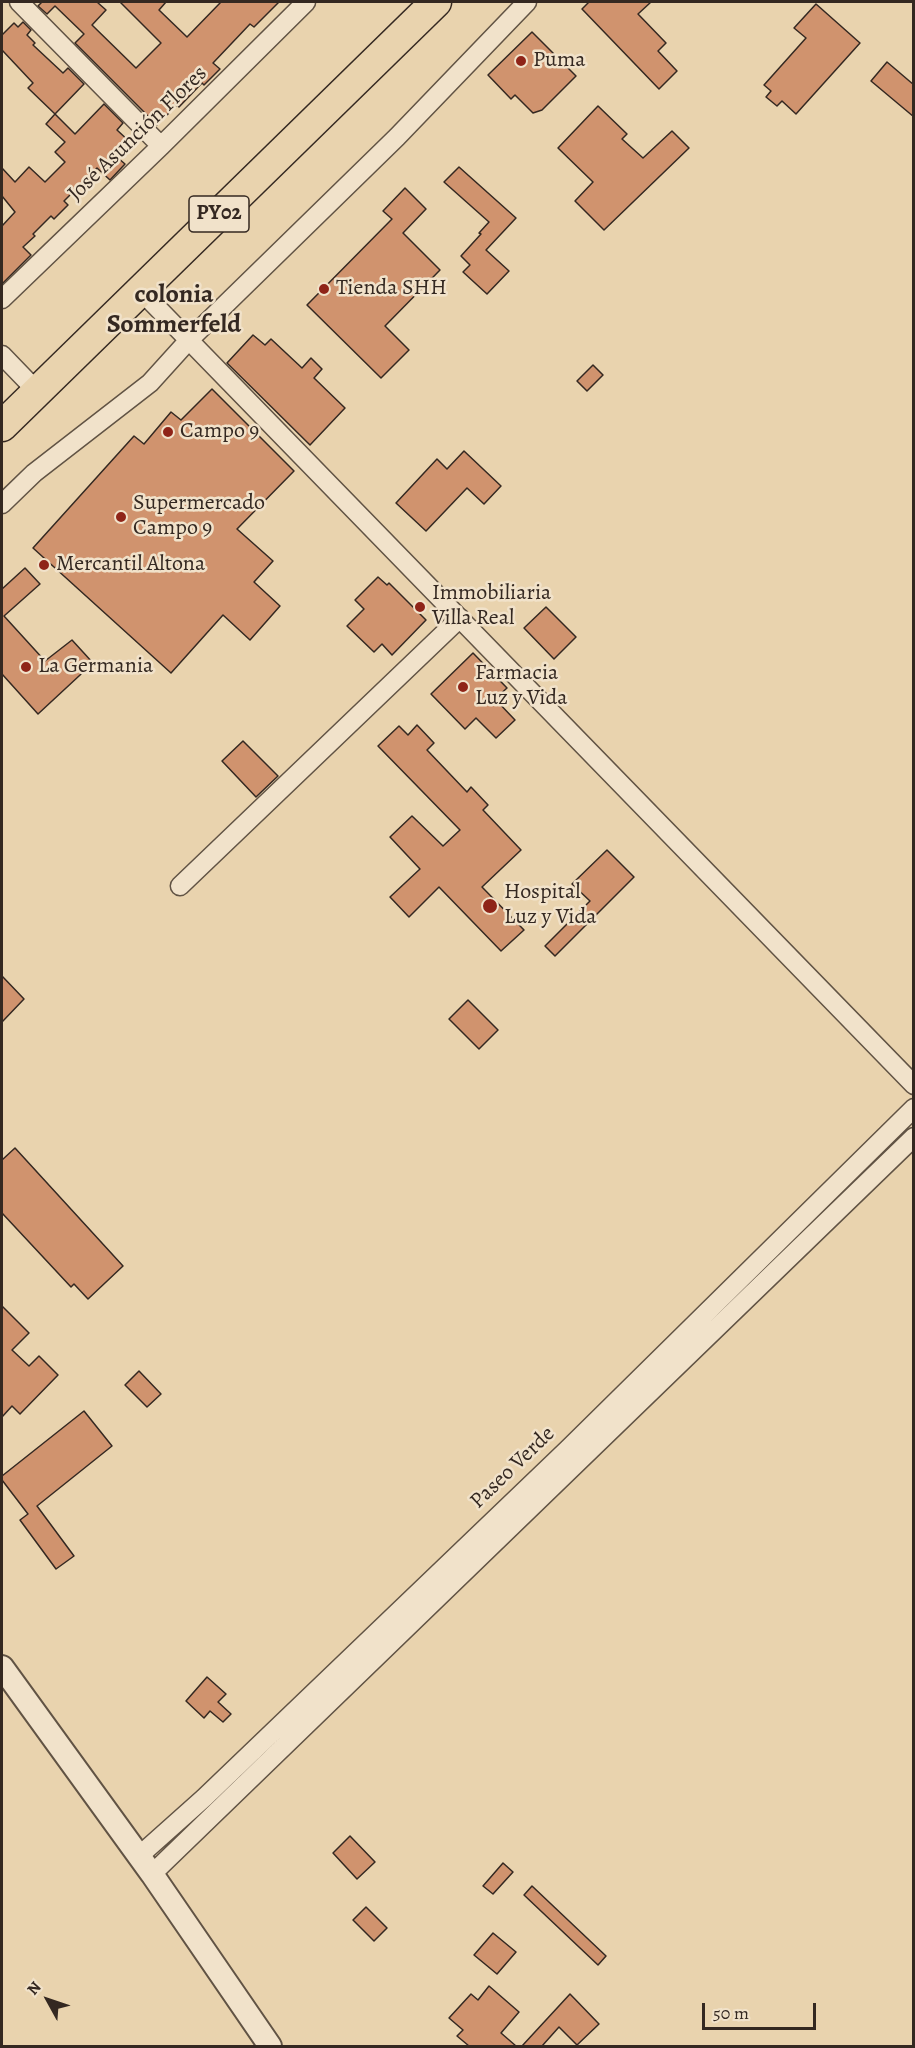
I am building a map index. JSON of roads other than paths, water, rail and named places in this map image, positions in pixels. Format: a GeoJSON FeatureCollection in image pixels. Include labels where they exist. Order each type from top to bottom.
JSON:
{"type":"FeatureCollection","features":[{"type":"Feature","properties":{"kind":"highway","name":"PY02"},"geometry":{"type":"LineString","coordinates":[[2,409],[419,2]]}},
{"type":"Feature","properties":{"kind":"highway","name":"PY02"},"geometry":{"type":"LineString","coordinates":[[2,426],[436,2]]}},
{"type":"Feature","properties":{"kind":"street"},"geometry":{"type":"LineString","coordinates":[[19,2],[161,146]]}},
{"type":"Feature","properties":{"kind":"street","name":"José Asunción Flores"},"geometry":{"type":"LineString","coordinates":[[2,299],[306,2]]}},
{"type":"Feature","properties":{"kind":"street"},"geometry":{"type":"LineString","coordinates":[[2,504],[34,473],[150,383],[188,341],[396,136],[527,2]]}},
{"type":"Feature","properties":{"kind":"street"},"geometry":{"type":"LineString","coordinates":[[141,291],[914,1085]]}},
{"type":"Feature","properties":{"kind":"street"},"geometry":{"type":"LineString","coordinates":[[2,355],[28,382]]}},
{"type":"Feature","properties":{"kind":"street"},"geometry":{"type":"LineString","coordinates":[[180,886],[460,618]]}},
{"type":"Feature","properties":{"kind":"street","name":"Paseo Verde"},"geometry":{"type":"LineString","coordinates":[[152,1874],[573,1454],[914,1108]]}},
{"type":"Feature","properties":{"kind":"street","name":"Paseo Verde"},"geometry":{"type":"LineString","coordinates":[[139,1856],[914,1137]]}},
{"type":"Feature","properties":{"kind":"street"},"geometry":{"type":"LineString","coordinates":[[2,1667],[152,1874],[270,2046]]}},
{"type":"Feature","properties":{"kind":"place","name":"Puma"},"geometry":{"type":"Point","coordinates":[521,61]}},
{"type":"Feature","properties":{"kind":"place","name":"Tienda SHH"},"geometry":{"type":"Point","coordinates":[324,289]}},
{"type":"Feature","properties":{"kind":"place","name":"Campo 9"},"geometry":{"type":"Point","coordinates":[168,432]}},
{"type":"Feature","properties":{"kind":"place","name":"Supermercado Campo 9"},"geometry":{"type":"Point","coordinates":[121,517]}},
{"type":"Feature","properties":{"kind":"place","name":"Mercantil Altona"},"geometry":{"type":"Point","coordinates":[44,565]}},
{"type":"Feature","properties":{"kind":"place","name":"Immobiliaria Villa Real"},"geometry":{"type":"Point","coordinates":[420,607]}},
{"type":"Feature","properties":{"kind":"place","name":"La Germania"},"geometry":{"type":"Point","coordinates":[26,667]}},
{"type":"Feature","properties":{"kind":"place","name":"Farmacia Luz y Vida"},"geometry":{"type":"Point","coordinates":[463,687]}},
{"type":"Feature","properties":{"kind":"place","name":"Hospital Luz y Vida"},"geometry":{"type":"Point","coordinates":[490,906]}},
{"type":"Feature","properties":{"kind":"district","name":"colonia Sommerfeld"},"geometry":{"type":"Point","coordinates":[174,311]}}]}
